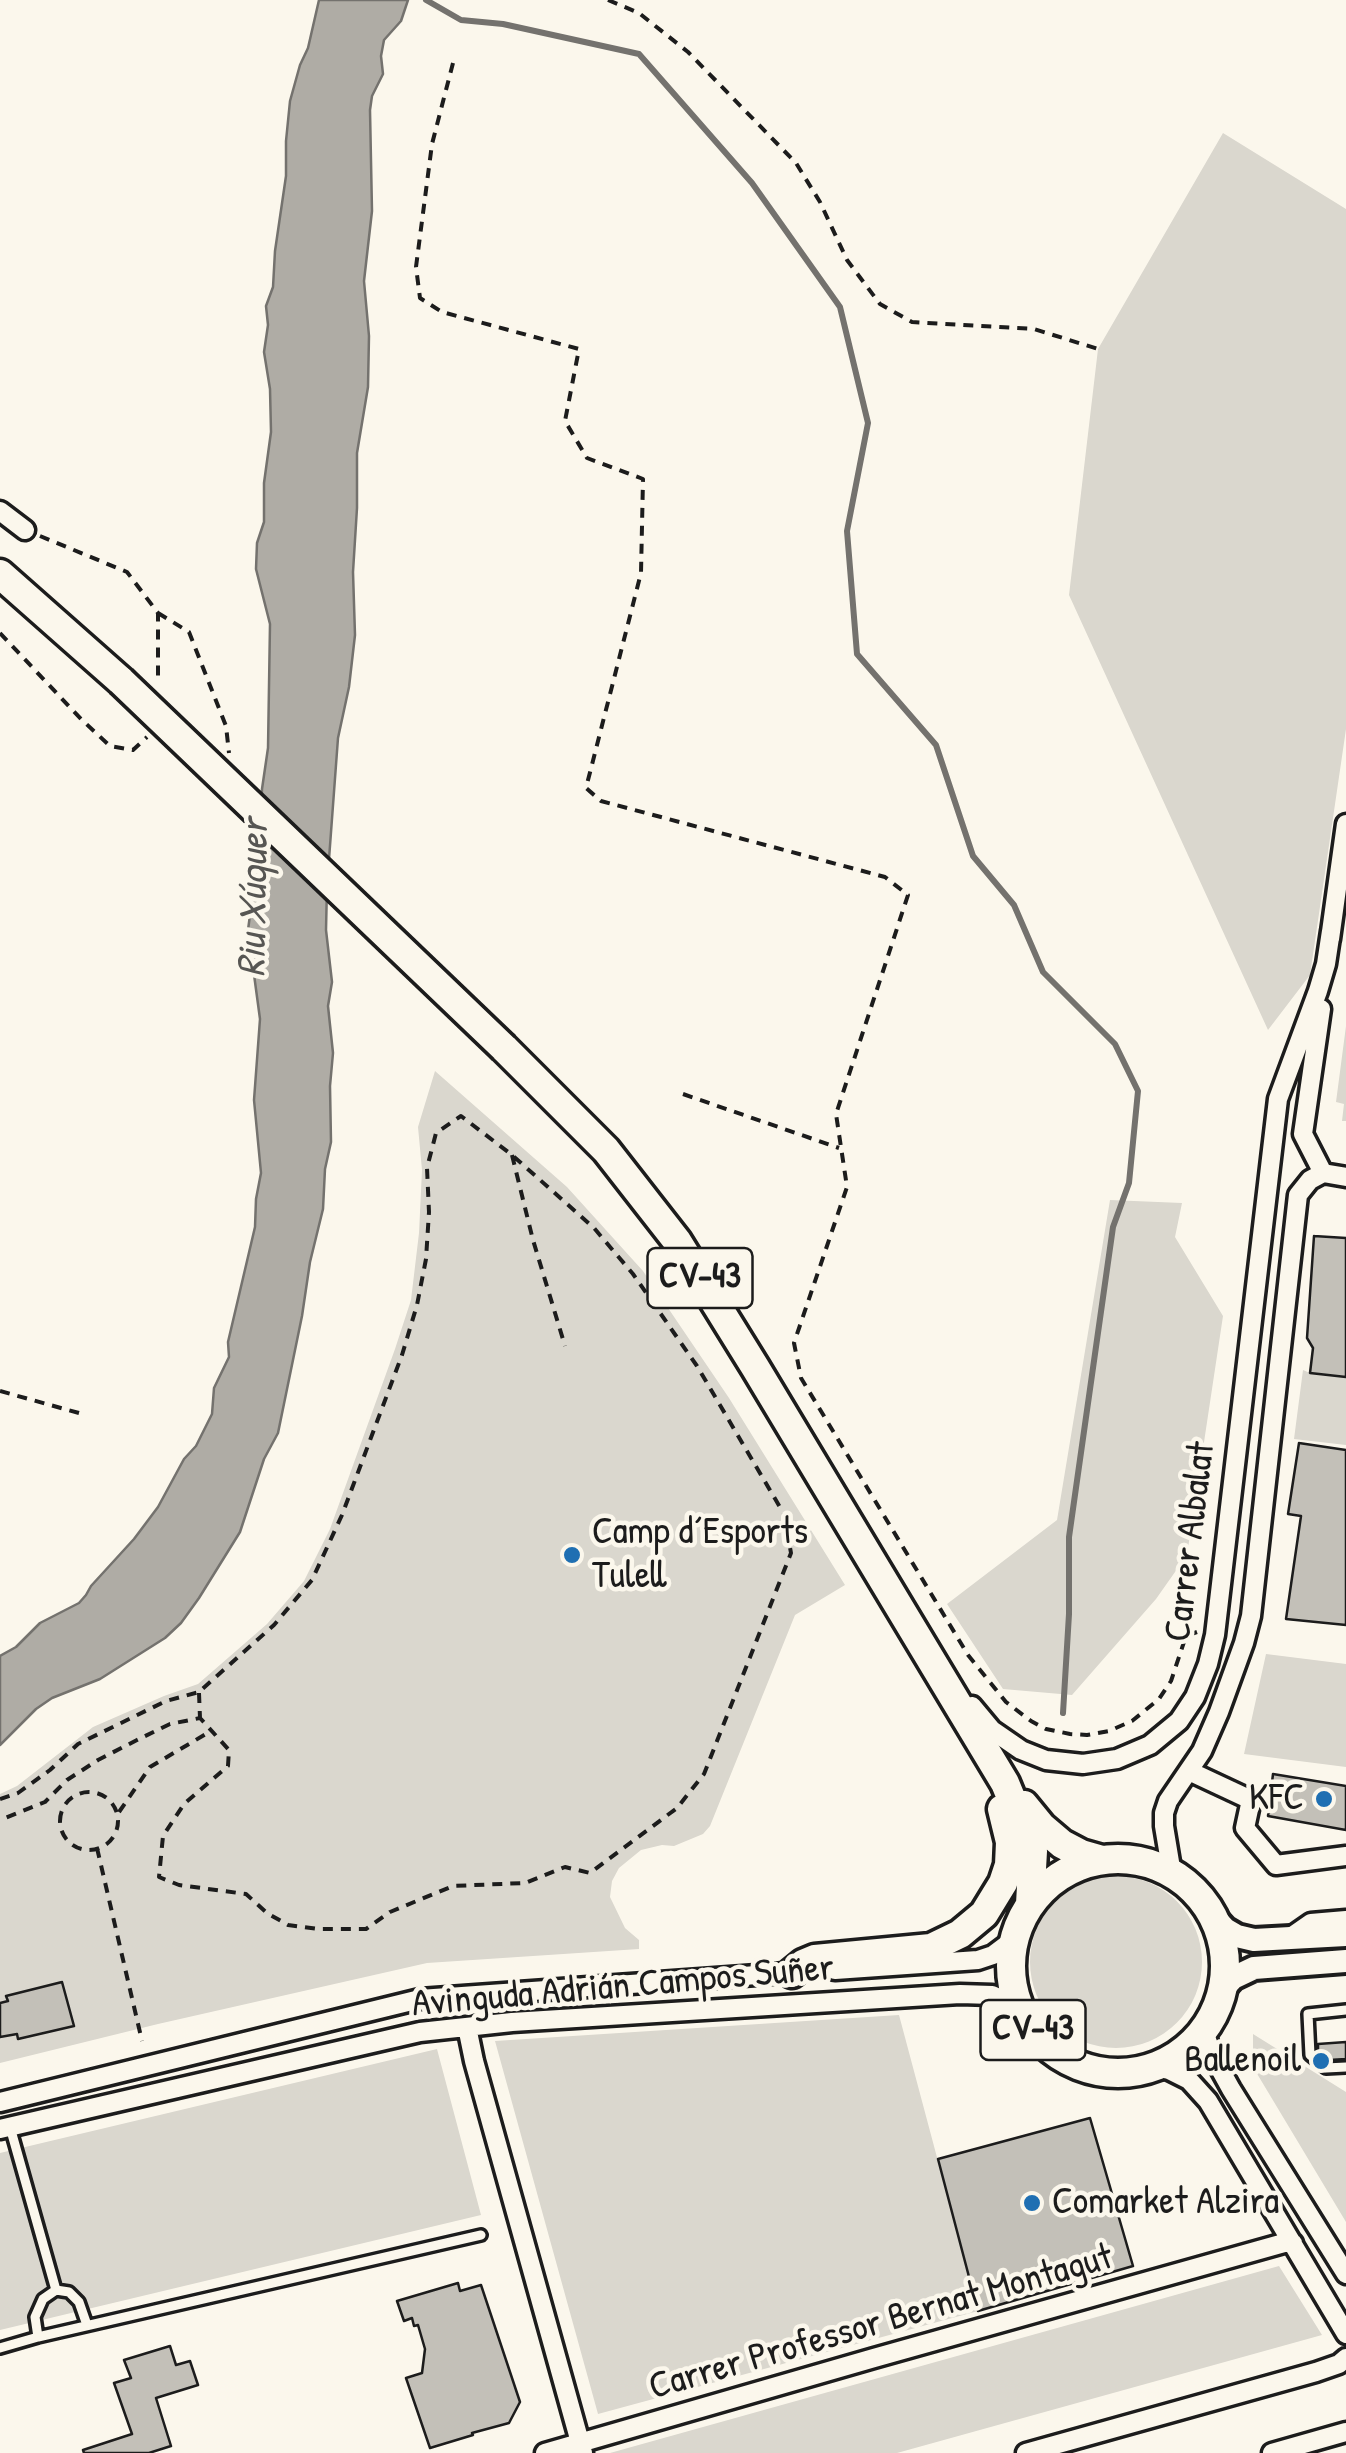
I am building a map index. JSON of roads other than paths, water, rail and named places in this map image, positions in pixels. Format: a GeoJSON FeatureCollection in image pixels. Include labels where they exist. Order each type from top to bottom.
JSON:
{"type":"FeatureCollection","features":[{"type":"Feature","properties":{"kind":"main road","name":"CV-43"},"geometry":{"type":"LineString","coordinates":[[0,574],[121,682],[504,1048],[606,1150],[677,1241],[1005,1783],[1033,1852],[1030,1904]]}},
{"type":"Feature","properties":{"kind":"main road"},"geometry":{"type":"LineString","coordinates":[[792,1973],[815,1958],[918,1950],[945,1942],[984,1914],[1003,1883],[1009,1865],[1006,1819],[952,1722],[915,1633]]}},
{"type":"Feature","properties":{"kind":"main road","name":"CV-43"},"geometry":{"type":"LineString","coordinates":[[1005,1783],[1042,1827],[1062,1844],[1102,1860]]}},
{"type":"Feature","properties":{"kind":"main road","name":"CV-43"},"geometry":{"type":"LineString","coordinates":[[1126,1859],[1172,1874],[1196,1893],[1214,1918],[1222,1941],[1225,1965],[1215,2011],[1181,2052],[1154,2067],[1122,2073],[1090,2069],[1060,2056],[1036,2035],[1019,2007],[1011,1974],[1014,1940],[1030,1904],[1069,1870],[1102,1860],[1126,1859]]}},
{"type":"Feature","properties":{"kind":"main road"},"geometry":{"type":"LineString","coordinates":[[1214,1918],[1237,1936],[1254,1940],[1346,1935]]}},
{"type":"Feature","properties":{"kind":"main road"},"geometry":{"type":"LineString","coordinates":[[1222,1990],[1232,1978],[1254,1968],[1345,1961]]}},
{"type":"Feature","properties":{"kind":"street"},"geometry":{"type":"LineString","coordinates":[[0,511],[25,530]]}},
{"type":"Feature","properties":{"kind":"street","name":"Carrer Albalat"},"geometry":{"type":"LineString","coordinates":[[1172,1874],[1164,1812],[1202,1751],[1251,1616],[1298,1195],[1322,1173],[1303,1134],[1346,824]]}},
{"type":"Feature","properties":{"kind":"street","name":"Carrer Albalat"},"geometry":{"type":"LineString","coordinates":[[858,1538],[980,1718],[1021,1750],[1046,1760],[1098,1763],[1150,1745],[1178,1721],[1195,1698],[1215,1634],[1274,1126],[1282,1086],[1307,1025],[1332,931]]}},
{"type":"Feature","properties":{"kind":"street"},"geometry":{"type":"LineString","coordinates":[[1322,1173],[1346,1178]]}},
{"type":"Feature","properties":{"kind":"street"},"geometry":{"type":"LineString","coordinates":[[1189,1771],[1251,1800],[1245,1828],[1276,1864],[1346,1856]]}},
{"type":"Feature","properties":{"kind":"street"},"geometry":{"type":"LineString","coordinates":[[1288,1939],[1310,1922],[1346,1920]]}},
{"type":"Feature","properties":{"kind":"street","name":"Avinguda Adrián Campos Suñer"},"geometry":{"type":"LineString","coordinates":[[0,2102],[420,1998],[967,1961],[993,1955],[1014,1940]]}},
{"type":"Feature","properties":{"kind":"street","name":"Avinguda Adrián Campos Suñer"},"geometry":{"type":"LineString","coordinates":[[5,2128],[420,2032],[512,2022],[960,1994],[992,1995],[1019,2007]]}},
{"type":"Feature","properties":{"kind":"street"},"geometry":{"type":"LineString","coordinates":[[466,2027],[582,2448]]}},
{"type":"Feature","properties":{"kind":"street"},"geometry":{"type":"LineString","coordinates":[[1203,2030],[1231,2089],[1346,2274]]}},
{"type":"Feature","properties":{"kind":"street"},"geometry":{"type":"LineString","coordinates":[[1154,2067],[1189,2080],[1208,2101],[1346,2334]]}},
{"type":"Feature","properties":{"kind":"street","name":"Carrer Professor Bernat Montagut"},"geometry":{"type":"LineString","coordinates":[[545,2453],[582,2448],[930,2342],[1293,2243]]}},
{"type":"Feature","properties":{"kind":"street"},"geometry":{"type":"LineString","coordinates":[[1026,2453],[1316,2372],[1346,2358]]}},
{"type":"Feature","properties":{"kind":"street"},"geometry":{"type":"LineString","coordinates":[[1272,2453],[1346,2432]]}},
{"type":"Feature","properties":{"kind":"lane"},"geometry":{"type":"LineString","coordinates":[[1346,2010],[1308,2014],[1310,2055],[1326,2068],[1346,2067]]}},
{"type":"Feature","properties":{"kind":"lane"},"geometry":{"type":"LineString","coordinates":[[5,2128],[56,2290]]}},
{"type":"Feature","properties":{"kind":"lane"},"geometry":{"type":"LineString","coordinates":[[0,2348],[480,2235]]}},
{"type":"Feature","properties":{"kind":"lane"},"geometry":{"type":"LineString","coordinates":[[38,2338],[35,2317],[43,2299],[56,2290],[69,2292],[78,2302],[87,2326]]}},
{"type":"Feature","properties":{"kind":"water","name":"Riu Xúquer"},"geometry":{"type":"Polygon","coordinates":[[[319,0],[408,0],[401,21],[384,40],[383,74],[370,110],[372,211],[364,281],[368,387],[357,453],[355,635],[338,738],[327,886],[326,930],[332,982],[328,1006],[333,1053],[331,1142],[323,1209],[278,1433],[264,1459],[240,1532],[199,1598],[165,1638],[100,1679],[52,1698],[0,1745],[0,1656],[16,1647],[40,1623],[79,1603],[158,1507],[212,1414],[214,1388],[229,1357],[228,1342],[255,1227],[261,1173],[254,1100],[260,1019],[248,930],[268,748],[270,624],[256,569],[271,432],[264,352],[266,306],[273,287],[286,176],[290,101],[319,0]]]}},
{"type":"Feature","properties":{"kind":"waterway"},"geometry":{"type":"LineString","coordinates":[[426,0],[461,20],[503,24],[639,54],[752,183],[840,307],[868,423],[847,531],[857,654],[936,745],[973,856],[1014,905],[1043,972],[1115,1044],[1138,1091],[1129,1183],[1113,1227],[1069,1537],[1063,1713]]}},
{"type":"Feature","properties":{"kind":"place","name":"Camp d´Esports Tulell"},"geometry":{"type":"Point","coordinates":[572,1555]}},
{"type":"Feature","properties":{"kind":"place","name":"KFC"},"geometry":{"type":"Point","coordinates":[1324,1799]}},
{"type":"Feature","properties":{"kind":"place","name":"Ballenoil"},"geometry":{"type":"Point","coordinates":[1321,2061]}},
{"type":"Feature","properties":{"kind":"place","name":"Comarket Alzira"},"geometry":{"type":"Point","coordinates":[1032,2203]}}]}
